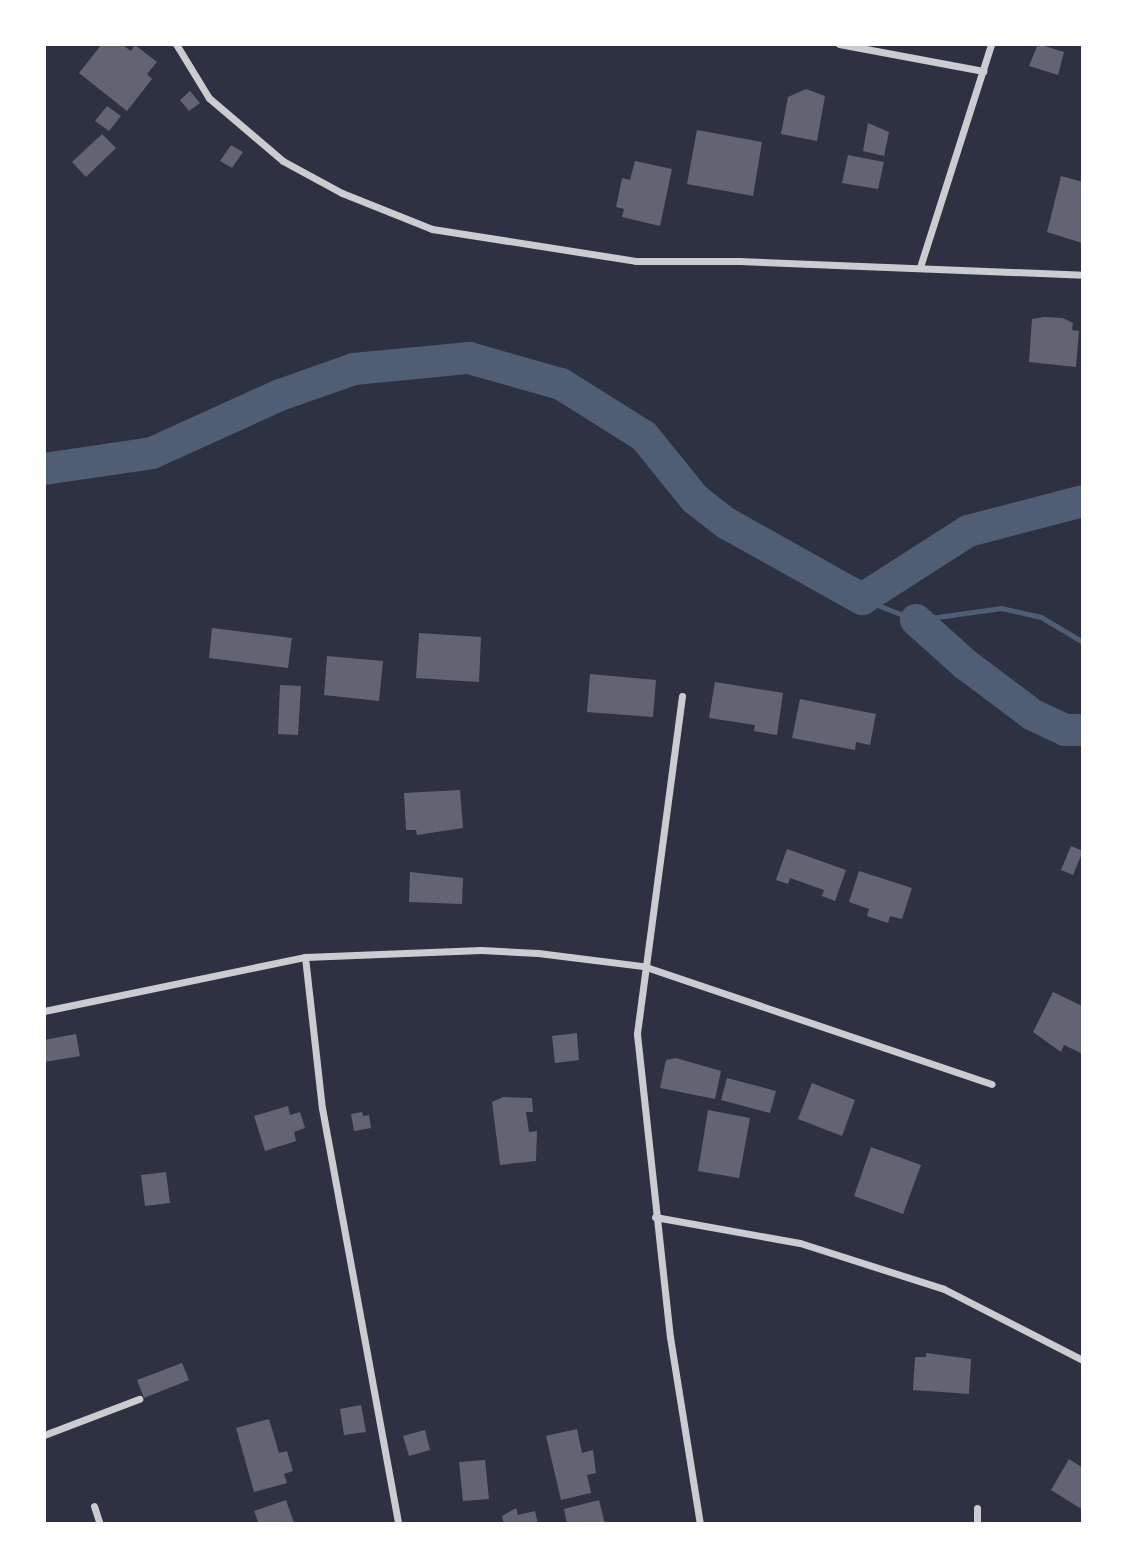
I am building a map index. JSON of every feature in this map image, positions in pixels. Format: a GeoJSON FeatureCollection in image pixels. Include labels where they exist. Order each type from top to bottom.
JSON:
{"type":"FeatureCollection","features":[{"type":"Feature","properties":{"kind":"street"},"geometry":{"type":"LineString","coordinates":[[176,44],[209,98],[283,161],[342,193],[432,229],[636,261],[920,267],[943,273],[1083,275]]}},
{"type":"Feature","properties":{"kind":"street"},"geometry":{"type":"LineString","coordinates":[[839,44],[983,71]]}},
{"type":"Feature","properties":{"kind":"street"},"geometry":{"type":"LineString","coordinates":[[920,267],[991,44]]}},
{"type":"Feature","properties":{"kind":"street"},"geometry":{"type":"LineString","coordinates":[[682,695],[643,966],[638,1034],[655,1217],[699,1524]]}},
{"type":"Feature","properties":{"kind":"street"},"geometry":{"type":"LineString","coordinates":[[44,1011],[305,957],[481,950],[580,956],[643,966],[992,1084]]}},
{"type":"Feature","properties":{"kind":"street"},"geometry":{"type":"LineString","coordinates":[[305,957],[322,1108],[398,1524]]}},
{"type":"Feature","properties":{"kind":"street"},"geometry":{"type":"LineString","coordinates":[[655,1217],[800,1243],[944,1289],[1083,1360]]}},
{"type":"Feature","properties":{"kind":"street"},"geometry":{"type":"LineString","coordinates":[[44,1435],[139,1399]]}},
{"type":"Feature","properties":{"kind":"street"},"geometry":{"type":"LineString","coordinates":[[94,1506],[100,1524]]}},
{"type":"Feature","properties":{"kind":"street"},"geometry":{"type":"LineString","coordinates":[[977,1508],[977,1524]]}},
{"type":"Feature","properties":{"kind":"building"},"geometry":{"type":"Polygon","coordinates":[[[102,44],[121,44],[131,51],[135,45],[157,62],[147,74],[152,79],[127,111],[79,73],[102,44]]]}},
{"type":"Feature","properties":{"kind":"building"},"geometry":{"type":"Polygon","coordinates":[[[1038,44],[1064,52],[1058,75],[1029,66],[1038,44]]]}},
{"type":"Feature","properties":{"kind":"building"},"geometry":{"type":"Polygon","coordinates":[[[806,89],[825,96],[817,141],[781,134],[788,97],[806,89]]]}},
{"type":"Feature","properties":{"kind":"building"},"geometry":{"type":"Polygon","coordinates":[[[190,91],[200,103],[189,111],[180,100],[190,91]]]}},
{"type":"Feature","properties":{"kind":"building"},"geometry":{"type":"Polygon","coordinates":[[[107,106],[121,116],[109,131],[95,121],[107,106]]]}},
{"type":"Feature","properties":{"kind":"building"},"geometry":{"type":"Polygon","coordinates":[[[868,123],[889,132],[884,156],[863,151],[868,123]]]}},
{"type":"Feature","properties":{"kind":"building"},"geometry":{"type":"Polygon","coordinates":[[[697,130],[762,142],[753,196],[687,184],[697,130]]]}},
{"type":"Feature","properties":{"kind":"building"},"geometry":{"type":"Polygon","coordinates":[[[102,134],[116,148],[86,177],[72,162],[102,134]]]}},
{"type":"Feature","properties":{"kind":"building"},"geometry":{"type":"Polygon","coordinates":[[[231,145],[243,152],[232,168],[220,161],[231,145]]]}},
{"type":"Feature","properties":{"kind":"building"},"geometry":{"type":"Polygon","coordinates":[[[848,155],[884,162],[878,189],[842,183],[848,155]]]}},
{"type":"Feature","properties":{"kind":"building"},"geometry":{"type":"Polygon","coordinates":[[[635,161],[672,169],[660,226],[622,217],[624,209],[616,207],[622,178],[630,180],[635,161]]]}},
{"type":"Feature","properties":{"kind":"building"},"geometry":{"type":"Polygon","coordinates":[[[1061,176],[1083,182],[1082,243],[1047,232],[1061,176]]]}},
{"type":"Feature","properties":{"kind":"building"},"geometry":{"type":"Polygon","coordinates":[[[1063,318],[1073,323],[1072,330],[1079,331],[1076,367],[1029,362],[1032,319],[1063,318]]]}},
{"type":"Feature","properties":{"kind":"building"},"geometry":{"type":"Polygon","coordinates":[[[212,628],[292,638],[288,668],[209,658],[212,628]]]}},
{"type":"Feature","properties":{"kind":"building"},"geometry":{"type":"Polygon","coordinates":[[[419,633],[481,637],[479,682],[416,678],[419,633]]]}},
{"type":"Feature","properties":{"kind":"building"},"geometry":{"type":"Polygon","coordinates":[[[327,656],[383,661],[379,701],[324,695],[327,656]]]}},
{"type":"Feature","properties":{"kind":"building"},"geometry":{"type":"Polygon","coordinates":[[[590,674],[656,680],[653,717],[587,712],[590,674]]]}},
{"type":"Feature","properties":{"kind":"building"},"geometry":{"type":"Polygon","coordinates":[[[715,682],[783,693],[777,735],[754,731],[755,725],[709,718],[715,682]]]}},
{"type":"Feature","properties":{"kind":"building"},"geometry":{"type":"Polygon","coordinates":[[[280,685],[301,686],[298,735],[278,734],[280,685]]]}},
{"type":"Feature","properties":{"kind":"building"},"geometry":{"type":"Polygon","coordinates":[[[800,699],[876,714],[870,745],[856,742],[855,750],[792,738],[800,699]]]}},
{"type":"Feature","properties":{"kind":"building"},"geometry":{"type":"Polygon","coordinates":[[[460,790],[463,828],[417,835],[416,830],[406,830],[404,793],[460,790]]]}},
{"type":"Feature","properties":{"kind":"building"},"geometry":{"type":"Polygon","coordinates":[[[1071,846],[1083,851],[1073,875],[1061,870],[1071,846]]]}},
{"type":"Feature","properties":{"kind":"building"},"geometry":{"type":"Polygon","coordinates":[[[787,849],[846,870],[835,901],[822,896],[824,890],[790,878],[788,884],[776,880],[787,849]]]}},
{"type":"Feature","properties":{"kind":"building"},"geometry":{"type":"Polygon","coordinates":[[[859,871],[912,888],[902,919],[890,916],[888,923],[867,916],[869,909],[849,902],[859,871]]]}},
{"type":"Feature","properties":{"kind":"building"},"geometry":{"type":"Polygon","coordinates":[[[410,872],[463,878],[462,904],[409,902],[410,872]]]}},
{"type":"Feature","properties":{"kind":"building"},"geometry":{"type":"Polygon","coordinates":[[[1053,992],[1082,1006],[1083,1054],[1064,1045],[1061,1052],[1033,1032],[1053,992]]]}},
{"type":"Feature","properties":{"kind":"building"},"geometry":{"type":"Polygon","coordinates":[[[577,1033],[579,1060],[555,1063],[552,1036],[577,1033]]]}},
{"type":"Feature","properties":{"kind":"building"},"geometry":{"type":"Polygon","coordinates":[[[76,1034],[80,1056],[45,1062],[44,1040],[76,1034]]]}},
{"type":"Feature","properties":{"kind":"building"},"geometry":{"type":"Polygon","coordinates":[[[676,1058],[721,1071],[715,1099],[660,1088],[666,1060],[676,1058]]]}},
{"type":"Feature","properties":{"kind":"building"},"geometry":{"type":"Polygon","coordinates":[[[727,1078],[776,1091],[770,1113],[721,1100],[727,1078]]]}},
{"type":"Feature","properties":{"kind":"building"},"geometry":{"type":"Polygon","coordinates":[[[812,1083],[855,1100],[842,1136],[798,1119],[812,1083]]]}},
{"type":"Feature","properties":{"kind":"building"},"geometry":{"type":"Polygon","coordinates":[[[503,1097],[532,1098],[533,1112],[526,1112],[529,1132],[537,1131],[536,1161],[500,1165],[492,1102],[503,1097]]]}},
{"type":"Feature","properties":{"kind":"building"},"geometry":{"type":"Polygon","coordinates":[[[288,1106],[290,1115],[300,1112],[305,1128],[294,1132],[296,1141],[265,1151],[254,1116],[288,1106]]]}},
{"type":"Feature","properties":{"kind":"building"},"geometry":{"type":"Polygon","coordinates":[[[708,1110],[750,1118],[739,1178],[698,1171],[708,1110]]]}},
{"type":"Feature","properties":{"kind":"building"},"geometry":{"type":"Polygon","coordinates":[[[362,1112],[363,1116],[369,1115],[371,1128],[354,1131],[351,1114],[362,1112]]]}},
{"type":"Feature","properties":{"kind":"building"},"geometry":{"type":"Polygon","coordinates":[[[871,1147],[921,1165],[903,1214],[854,1196],[871,1147]]]}},
{"type":"Feature","properties":{"kind":"building"},"geometry":{"type":"Polygon","coordinates":[[[166,1172],[170,1203],[145,1206],[141,1175],[166,1172]]]}},
{"type":"Feature","properties":{"kind":"building"},"geometry":{"type":"Polygon","coordinates":[[[926,1353],[971,1359],[969,1394],[913,1390],[915,1357],[926,1357],[926,1353]]]}},
{"type":"Feature","properties":{"kind":"building"},"geometry":{"type":"Polygon","coordinates":[[[182,1363],[189,1380],[144,1398],[137,1380],[182,1363]]]}},
{"type":"Feature","properties":{"kind":"building"},"geometry":{"type":"Polygon","coordinates":[[[361,1405],[366,1432],[344,1435],[340,1409],[361,1405]]]}},
{"type":"Feature","properties":{"kind":"building"},"geometry":{"type":"Polygon","coordinates":[[[269,1419],[279,1453],[287,1451],[293,1471],[284,1474],[287,1483],[254,1492],[236,1428],[269,1419]]]}},
{"type":"Feature","properties":{"kind":"building"},"geometry":{"type":"Polygon","coordinates":[[[577,1429],[582,1453],[593,1450],[596,1473],[587,1475],[591,1493],[561,1500],[546,1436],[577,1429]]]}},
{"type":"Feature","properties":{"kind":"building"},"geometry":{"type":"Polygon","coordinates":[[[425,1430],[430,1450],[409,1456],[403,1436],[425,1430]]]}},
{"type":"Feature","properties":{"kind":"building"},"geometry":{"type":"Polygon","coordinates":[[[1069,1459],[1083,1468],[1083,1510],[1051,1490],[1069,1459]]]}},
{"type":"Feature","properties":{"kind":"building"},"geometry":{"type":"Polygon","coordinates":[[[485,1460],[489,1499],[463,1501],[459,1462],[485,1460]]]}},
{"type":"Feature","properties":{"kind":"building"},"geometry":{"type":"Polygon","coordinates":[[[286,1500],[294,1523],[301,1524],[259,1524],[254,1511],[286,1500]]]}},
{"type":"Feature","properties":{"kind":"building"},"geometry":{"type":"Polygon","coordinates":[[[599,1500],[605,1524],[567,1524],[564,1509],[599,1500]]]}},
{"type":"Feature","properties":{"kind":"building"},"geometry":{"type":"Polygon","coordinates":[[[516,1508],[518,1515],[535,1511],[538,1524],[504,1524],[502,1516],[516,1508]]]}},
{"type":"Feature","properties":{"kind":"waterway"},"geometry":{"type":"LineString","coordinates":[[44,469],[152,453],[280,395],[354,369],[469,358],[561,384],[644,436],[695,499],[726,523],[862,599],[968,531],[1083,501]]}},
{"type":"Feature","properties":{"kind":"waterway"},"geometry":{"type":"LineString","coordinates":[[862,599],[916,620],[1001,608],[1041,617],[1083,642]]}},
{"type":"Feature","properties":{"kind":"waterway"},"geometry":{"type":"LineString","coordinates":[[916,620],[965,664],[1033,715],[1065,730],[1083,730]]}}]}
